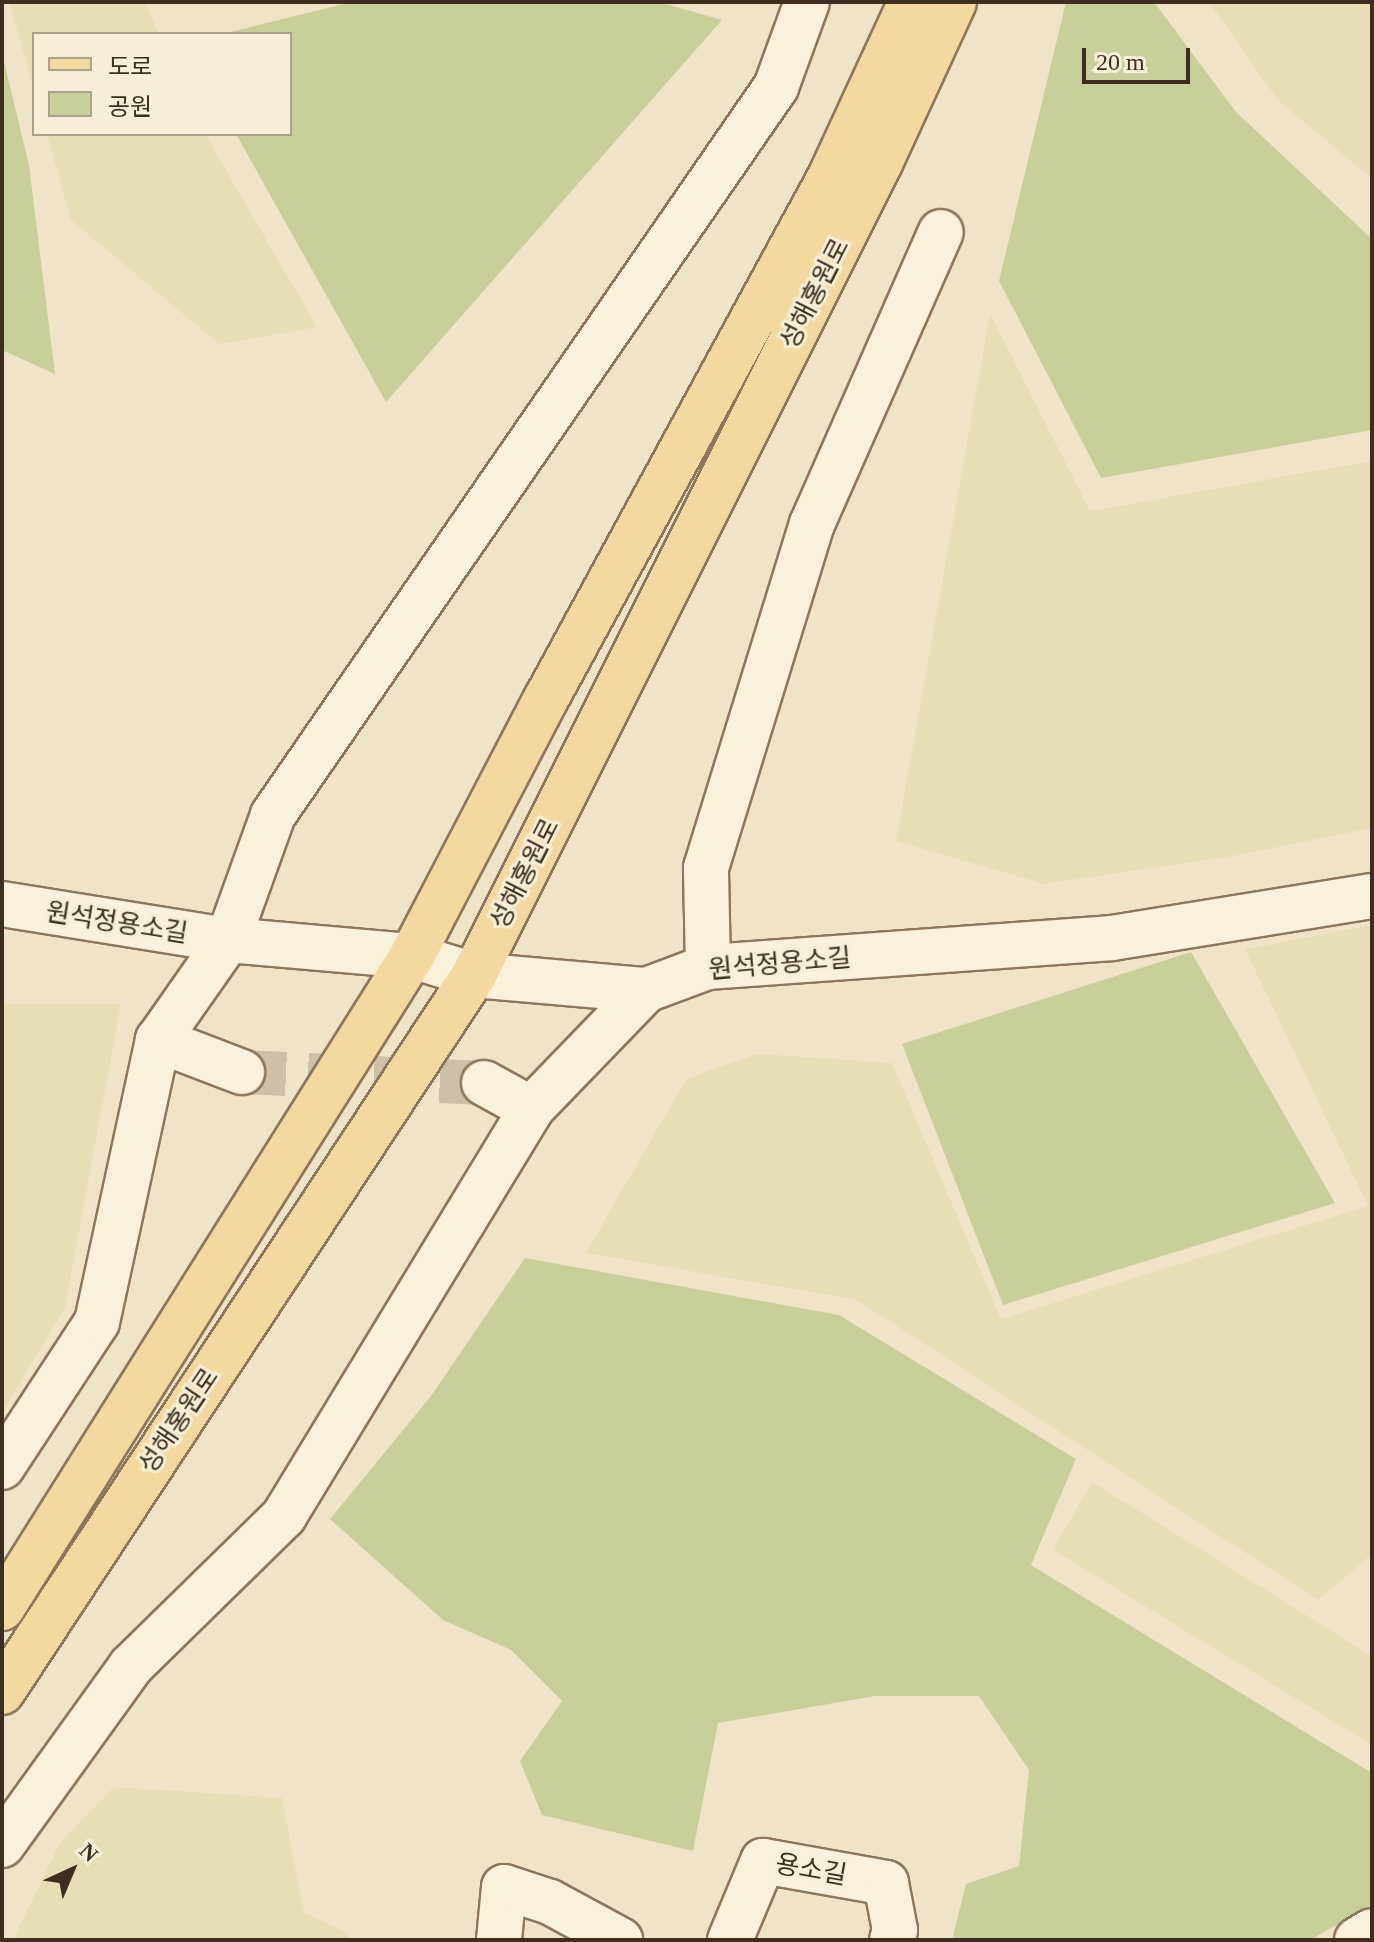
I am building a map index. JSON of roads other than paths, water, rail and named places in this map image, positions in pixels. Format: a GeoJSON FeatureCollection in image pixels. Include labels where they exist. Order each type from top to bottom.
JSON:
{"type":"FeatureCollection","features":[{"type":"Feature","properties":{"kind":"main road","name":"성해홍원로"},"geometry":{"type":"LineString","coordinates":[[2,1608],[412,956],[546,699],[830,177],[911,2]]}},
{"type":"Feature","properties":{"kind":"main road","name":"성해홍원로"},"geometry":{"type":"LineString","coordinates":[[2,1692],[474,975],[880,163],[954,2]]}},
{"type":"Feature","properties":{"kind":"street"},"geometry":{"type":"LineString","coordinates":[[2,1467],[97,1322],[158,1040],[228,940],[273,815],[776,87],[807,2]]}},
{"type":"Feature","properties":{"kind":"street"},"geometry":{"type":"LineString","coordinates":[[708,967],[706,868],[812,524],[941,232]]}},
{"type":"Feature","properties":{"kind":"street","name":"원석정용소길"},"geometry":{"type":"LineString","coordinates":[[2,904],[228,940],[412,956],[474,975],[646,990],[708,967],[1112,938],[1372,896]]}},
{"type":"Feature","properties":{"kind":"street"},"geometry":{"type":"LineString","coordinates":[[2,1845],[131,1666],[284,1516],[531,1109],[646,990]]}},
{"type":"Feature","properties":{"kind":"street"},"geometry":{"type":"LineString","coordinates":[[158,1040],[242,1072]]}},
{"type":"Feature","properties":{"kind":"street"},"geometry":{"type":"LineString","coordinates":[[484,1083],[531,1109]]}},
{"type":"Feature","properties":{"kind":"street","name":"용소길"},"geometry":{"type":"LineString","coordinates":[[730,1940],[763,1861],[886,1883],[895,1930],[892,1940]]}},
{"type":"Feature","properties":{"kind":"street"},"geometry":{"type":"LineString","coordinates":[[499,1940],[504,1887],[550,1902],[620,1940]]}},
{"type":"Feature","properties":{"kind":"street"},"geometry":{"type":"LineString","coordinates":[[1357,1940],[1372,1931]]}},
{"type":"Feature","properties":{"kind":"tunnel"},"geometry":{"type":"LineString","coordinates":[[242,1072],[484,1083]]}}]}
